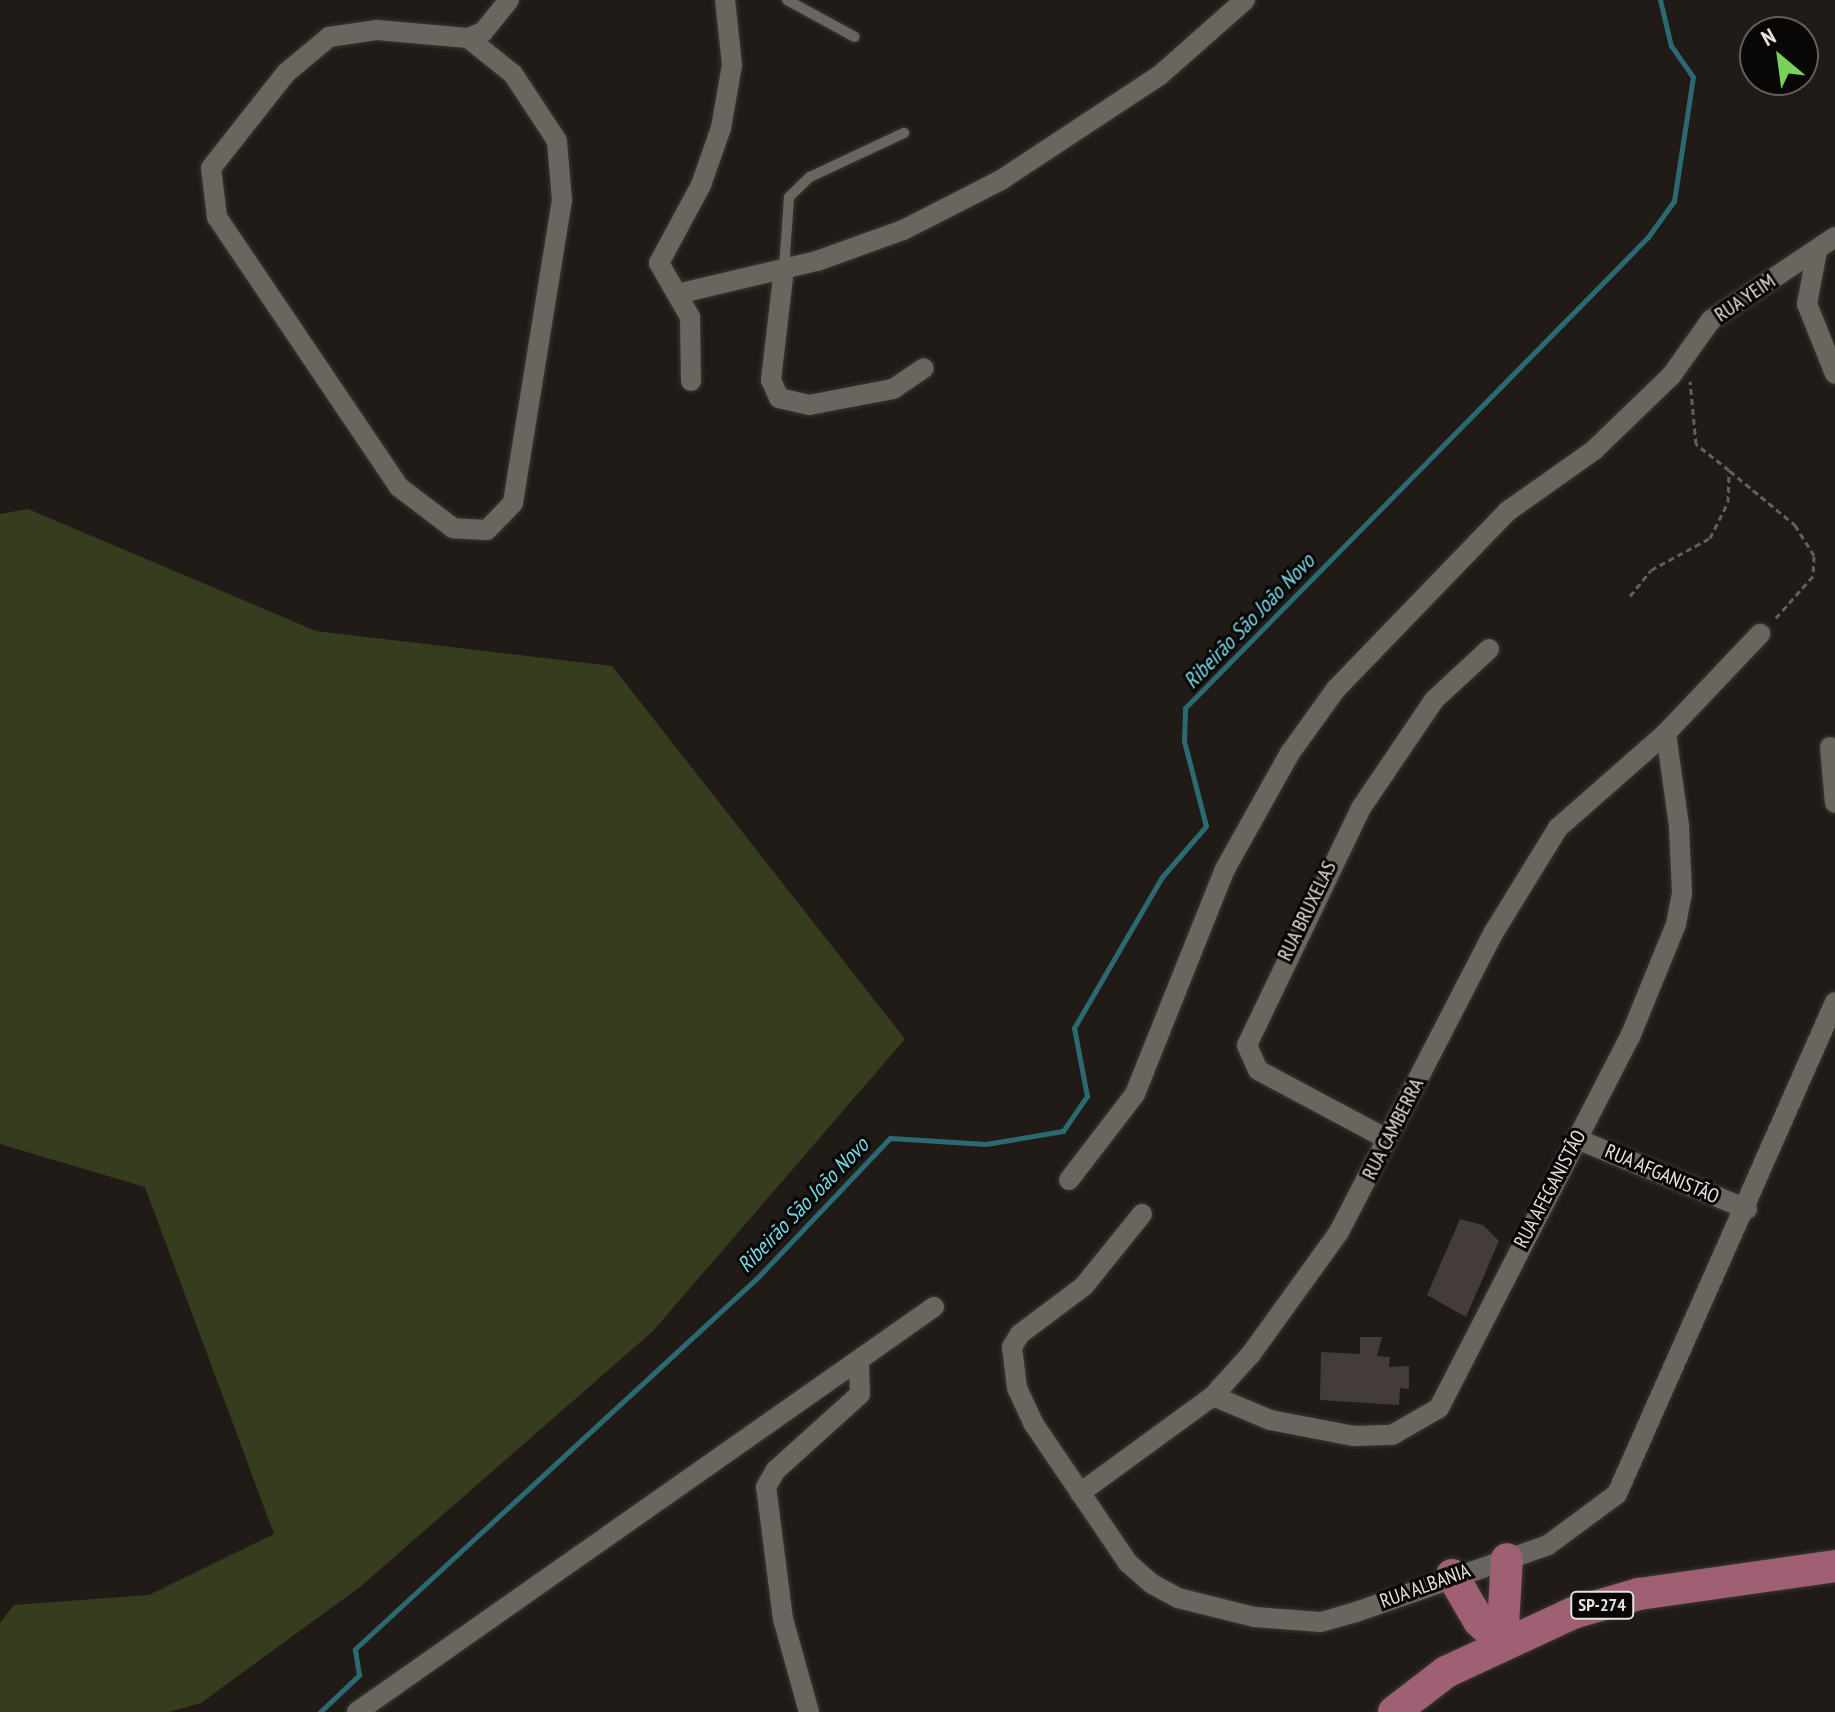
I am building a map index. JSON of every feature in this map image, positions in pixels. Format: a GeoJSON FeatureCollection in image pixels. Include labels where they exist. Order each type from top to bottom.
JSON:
{"type":"FeatureCollection","features":[{"type":"Feature","properties":{"kind":"main road"},"geometry":{"type":"LineString","coordinates":[[1502,1642],[1507,1559]]}},
{"type":"Feature","properties":{"kind":"main road","name":"SP-274"},"geometry":{"type":"LineString","coordinates":[[1394,1712],[1446,1672],[1502,1642],[1639,1594],[1835,1566]]}},
{"type":"Feature","properties":{"kind":"main road"},"geometry":{"type":"LineString","coordinates":[[1452,1575],[1479,1621],[1502,1642]]}},
{"type":"Feature","properties":{"kind":"street"},"geometry":{"type":"LineString","coordinates":[[468,38],[513,74],[557,141],[562,200],[513,503],[487,530],[453,528],[399,487],[217,217],[211,168],[286,73],[329,37],[377,30],[468,38],[483,32],[509,0]]}},
{"type":"Feature","properties":{"kind":"street"},"geometry":{"type":"LineString","coordinates":[[691,381],[690,317],[659,263],[701,185],[721,128],[732,65],[725,0]]}},
{"type":"Feature","properties":{"kind":"street"},"geometry":{"type":"LineString","coordinates":[[677,294],[784,269],[903,230],[1001,180],[1159,76],[1245,0]]}},
{"type":"Feature","properties":{"kind":"street","name":"RUA YEIM"},"geometry":{"type":"LineString","coordinates":[[1069,1180],[1135,1094],[1224,871],[1290,753],[1336,689],[1508,511],[1594,450],[1671,376],[1688,345],[1731,304],[1835,237]]}},
{"type":"Feature","properties":{"kind":"street"},"geometry":{"type":"LineString","coordinates":[[1817,251],[1807,304],[1835,374]]}},
{"type":"Feature","properties":{"kind":"street"},"geometry":{"type":"LineString","coordinates":[[784,269],[771,380],[779,398],[809,405],[893,389],[924,368]]}},
{"type":"Feature","properties":{"kind":"street","name":"RUA CAMBERRA"},"geometry":{"type":"LineString","coordinates":[[1080,1493],[1213,1396],[1339,1232],[1494,932],[1558,828],[1666,733],[1760,634]]}},
{"type":"Feature","properties":{"kind":"street","name":"RUA BRUXELAS"},"geometry":{"type":"LineString","coordinates":[[1387,1139],[1258,1070],[1247,1045],[1361,808],[1434,700],[1489,649]]}},
{"type":"Feature","properties":{"kind":"street","name":"RUA AFEGANISTÃO"},"geometry":{"type":"LineString","coordinates":[[1213,1396],[1270,1420],[1354,1436],[1392,1435],[1417,1425],[1439,1408],[1630,1037],[1676,924],[1682,893],[1679,826],[1666,733]]}},
{"type":"Feature","properties":{"kind":"street"},"geometry":{"type":"LineString","coordinates":[[1830,747],[1835,803]]}},
{"type":"Feature","properties":{"kind":"street","name":"RUA ALBANIA"},"geometry":{"type":"LineString","coordinates":[[1142,1214],[1084,1286],[1020,1334],[1012,1347],[1017,1388],[1028,1411],[1080,1493],[1128,1563],[1178,1598],[1213,1609],[1321,1622],[1452,1575],[1507,1559],[1574,1531],[1617,1494],[1747,1209],[1835,1002]]}},
{"type":"Feature","properties":{"kind":"street","name":"RUA AFGANISTÃO"},"geometry":{"type":"LineString","coordinates":[[1577,1139],[1747,1209]]}},
{"type":"Feature","properties":{"kind":"street"},"geometry":{"type":"LineString","coordinates":[[357,1712],[859,1363],[934,1307]]}},
{"type":"Feature","properties":{"kind":"street"},"geometry":{"type":"LineString","coordinates":[[809,1712],[783,1619],[766,1487],[776,1470],[860,1394],[859,1363]]}},
{"type":"Feature","properties":{"kind":"lane"},"geometry":{"type":"LineString","coordinates":[[787,0],[855,37]]}},
{"type":"Feature","properties":{"kind":"lane"},"geometry":{"type":"LineString","coordinates":[[784,269],[789,197],[810,177],[904,133]]}},
{"type":"Feature","properties":{"kind":"path"},"geometry":{"type":"LineString","coordinates":[[1688,345],[1696,444],[1795,525],[1814,556],[1813,576],[1760,634]]}},
{"type":"Feature","properties":{"kind":"path"},"geometry":{"type":"LineString","coordinates":[[1630,596],[1651,570],[1710,538],[1728,502],[1729,470]]}},
{"type":"Feature","properties":{"kind":"green space"},"geometry":{"type":"Polygon","coordinates":[[[28,509],[316,631],[612,666],[905,1039],[653,1331],[360,1587],[201,1703],[169,1712],[0,1712],[0,1623],[14,1605],[149,1595],[274,1534],[145,1187],[0,1144],[0,514],[28,509]]]}},
{"type":"Feature","properties":{"kind":"building"},"geometry":{"type":"Polygon","coordinates":[[[1460,1219],[1483,1225],[1499,1241],[1466,1317],[1427,1295],[1460,1219]]]}},
{"type":"Feature","properties":{"kind":"building"},"geometry":{"type":"Polygon","coordinates":[[[1360,1337],[1382,1337],[1377,1356],[1390,1357],[1389,1367],[1409,1366],[1409,1389],[1400,1388],[1399,1405],[1320,1400],[1321,1352],[1360,1354],[1360,1337]]]}},
{"type":"Feature","properties":{"kind":"waterway","name":"Ribeirão São João Novo"},"geometry":{"type":"LineString","coordinates":[[320,1712],[359,1675],[355,1649],[758,1277],[890,1138],[986,1144],[1063,1131],[1087,1096],[1074,1028],[1162,877],[1206,826],[1184,741],[1185,708],[1648,237],[1674,201],[1693,77],[1671,46],[1660,0]]}}]}
